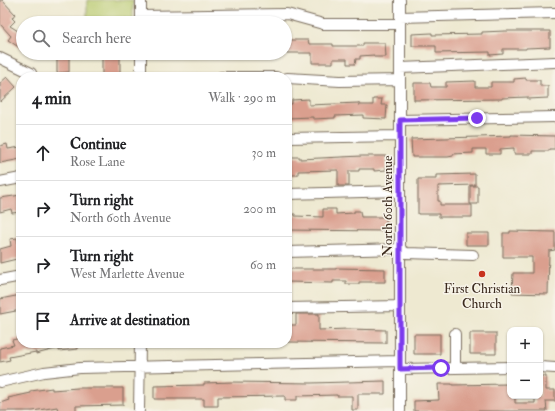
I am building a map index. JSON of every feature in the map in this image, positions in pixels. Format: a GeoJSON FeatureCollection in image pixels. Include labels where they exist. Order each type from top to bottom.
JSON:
{"type":"FeatureCollection","features":[{"type":"Feature","properties":{"kind":"street"},"geometry":{"type":"LineString","coordinates":[[141,0],[141,16]]}},
{"type":"Feature","properties":{"kind":"street","name":"North 60th Avenue"},"geometry":{"type":"LineString","coordinates":[[400,0],[400,411]]}},
{"type":"Feature","properties":{"kind":"street"},"geometry":{"type":"LineString","coordinates":[[229,16],[287,14],[323,24],[555,13]]}},
{"type":"Feature","properties":{"kind":"street"},"geometry":{"type":"LineString","coordinates":[[0,58],[29,72]]}},
{"type":"Feature","properties":{"kind":"street"},"geometry":{"type":"LineString","coordinates":[[141,60],[141,72]]}},
{"type":"Feature","properties":{"kind":"street"},"geometry":{"type":"LineString","coordinates":[[400,68],[555,62]]}},
{"type":"Feature","properties":{"kind":"street"},"geometry":{"type":"LineString","coordinates":[[292,78],[340,81],[400,80]]}},
{"type":"Feature","properties":{"kind":"street"},"geometry":{"type":"LineString","coordinates":[[400,120],[555,117]]}},
{"type":"Feature","properties":{"kind":"street"},"geometry":{"type":"LineString","coordinates":[[292,138],[399,136]]}},
{"type":"Feature","properties":{"kind":"street"},"geometry":{"type":"LineString","coordinates":[[0,182],[16,179]]}},
{"type":"Feature","properties":{"kind":"street"},"geometry":{"type":"LineString","coordinates":[[292,194],[400,191]]}},
{"type":"Feature","properties":{"kind":"street"},"geometry":{"type":"LineString","coordinates":[[292,252],[400,249],[406,253],[473,255]]}},
{"type":"Feature","properties":{"kind":"street"},"geometry":{"type":"LineString","coordinates":[[0,280],[16,277]]}},
{"type":"Feature","properties":{"kind":"street"},"geometry":{"type":"LineString","coordinates":[[292,308],[400,306]]}},
{"type":"Feature","properties":{"kind":"street"},"geometry":{"type":"LineString","coordinates":[[455,334],[455,368]]}},
{"type":"Feature","properties":{"kind":"street"},"geometry":{"type":"LineString","coordinates":[[139,411],[140,348]]}},
{"type":"Feature","properties":{"kind":"street"},"geometry":{"type":"LineString","coordinates":[[0,382],[24,376],[80,368],[400,365],[455,368],[507,368]]}},
{"type":"Feature","properties":{"kind":"street"},"geometry":{"type":"LineString","coordinates":[[543,367],[555,368]]}},
{"type":"Feature","properties":{"kind":"green space"},"geometry":{"type":"Polygon","coordinates":[[[87,0],[133,0],[133,16],[87,16],[87,0]]]}},
{"type":"Feature","properties":{"kind":"building"},"geometry":{"type":"Polygon","coordinates":[[[0,0],[2,0],[15,14],[12,18],[15,21],[10,26],[16,30],[16,45],[8,40],[11,36],[0,24],[0,0]]]}},
{"type":"Feature","properties":{"kind":"building"},"geometry":{"type":"Polygon","coordinates":[[[550,31],[550,47],[503,49],[503,54],[490,55],[490,52],[436,53],[436,46],[412,46],[412,34],[482,34],[482,32],[550,31]]]}},
{"type":"Feature","properties":{"kind":"building"},"geometry":{"type":"Polygon","coordinates":[[[292,40],[308,40],[309,44],[333,44],[333,46],[363,46],[363,43],[385,43],[386,57],[374,57],[374,55],[360,56],[360,59],[356,59],[355,64],[347,64],[347,59],[333,59],[333,63],[312,63],[312,53],[292,53],[292,40]]]}},
{"type":"Feature","properties":{"kind":"building"},"geometry":{"type":"Polygon","coordinates":[[[57,60],[69,60],[69,72],[57,72],[57,60]]]}},
{"type":"Feature","properties":{"kind":"building"},"geometry":{"type":"Polygon","coordinates":[[[102,60],[120,60],[120,72],[102,72],[102,60]]]}},
{"type":"Feature","properties":{"kind":"building"},"geometry":{"type":"Polygon","coordinates":[[[7,77],[16,87],[0,102],[0,83],[7,77]]]}},
{"type":"Feature","properties":{"kind":"building"},"geometry":{"type":"Polygon","coordinates":[[[526,78],[526,80],[540,80],[540,86],[548,86],[548,98],[528,99],[528,97],[502,99],[414,100],[414,83],[430,83],[431,87],[446,87],[446,82],[475,81],[475,87],[491,87],[491,82],[514,82],[514,79],[526,78]]]}},
{"type":"Feature","properties":{"kind":"building"},"geometry":{"type":"Polygon","coordinates":[[[309,99],[309,105],[359,103],[359,105],[373,105],[373,99],[382,99],[381,105],[387,105],[386,119],[363,118],[363,115],[335,116],[335,118],[313,119],[313,117],[292,118],[292,100],[309,99]]]}},
{"type":"Feature","properties":{"kind":"building"},"geometry":{"type":"Polygon","coordinates":[[[511,135],[555,136],[555,149],[549,149],[549,151],[532,151],[532,154],[514,154],[514,148],[500,149],[500,154],[486,154],[486,149],[473,149],[473,153],[453,154],[453,156],[448,157],[412,157],[411,139],[511,135]]]}},
{"type":"Feature","properties":{"kind":"building"},"geometry":{"type":"Polygon","coordinates":[[[7,144],[8,149],[16,148],[16,160],[0,163],[0,146],[7,144]]]}},
{"type":"Feature","properties":{"kind":"building"},"geometry":{"type":"Polygon","coordinates":[[[386,156],[386,170],[374,171],[374,169],[359,169],[359,171],[349,171],[349,186],[338,186],[338,170],[298,171],[298,175],[292,175],[292,157],[300,157],[300,159],[386,156]]]}},
{"type":"Feature","properties":{"kind":"building"},"geometry":{"type":"Polygon","coordinates":[[[475,174],[475,185],[438,186],[438,201],[440,201],[440,205],[472,205],[472,217],[439,217],[439,214],[418,214],[418,179],[436,179],[436,175],[475,174]]]}},
{"type":"Feature","properties":{"kind":"building"},"geometry":{"type":"Polygon","coordinates":[[[470,186],[478,186],[478,204],[470,204],[470,186]]]}},
{"type":"Feature","properties":{"kind":"building"},"geometry":{"type":"Polygon","coordinates":[[[16,196],[16,213],[12,213],[11,209],[0,212],[0,198],[16,196]]]}},
{"type":"Feature","properties":{"kind":"building"},"geometry":{"type":"Polygon","coordinates":[[[323,209],[336,209],[336,214],[354,213],[354,211],[360,211],[361,217],[386,217],[386,231],[292,230],[292,214],[295,214],[295,216],[323,217],[323,209]]]}},
{"type":"Feature","properties":{"kind":"building"},"geometry":{"type":"Polygon","coordinates":[[[510,231],[555,232],[555,250],[549,251],[548,294],[512,293],[513,273],[532,273],[532,257],[503,257],[503,233],[510,233],[510,231]]]}},
{"type":"Feature","properties":{"kind":"building"},"geometry":{"type":"Polygon","coordinates":[[[466,233],[489,233],[489,245],[466,245],[466,233]]]}},
{"type":"Feature","properties":{"kind":"building"},"geometry":{"type":"Polygon","coordinates":[[[16,238],[16,259],[0,263],[0,249],[11,246],[10,239],[16,238]]]}},
{"type":"Feature","properties":{"kind":"building"},"geometry":{"type":"Polygon","coordinates":[[[292,269],[385,269],[385,282],[359,282],[359,284],[346,284],[346,281],[333,281],[333,283],[292,282],[292,269]]]}},
{"type":"Feature","properties":{"kind":"building"},"geometry":{"type":"Polygon","coordinates":[[[16,296],[16,311],[0,314],[0,299],[16,296]]]}},
{"type":"Feature","properties":{"kind":"building"},"geometry":{"type":"Polygon","coordinates":[[[296,314],[319,314],[319,330],[386,330],[386,343],[292,342],[292,325],[296,325],[296,314]]]}},
{"type":"Feature","properties":{"kind":"building"},"geometry":{"type":"Polygon","coordinates":[[[470,333],[496,333],[496,354],[470,354],[470,333]]]}},
{"type":"Feature","properties":{"kind":"building"},"geometry":{"type":"Polygon","coordinates":[[[414,334],[440,334],[440,354],[414,354],[414,334]]]}},
{"type":"Feature","properties":{"kind":"building"},"geometry":{"type":"Polygon","coordinates":[[[16,339],[16,348],[59,348],[36,354],[36,352],[9,357],[10,360],[0,362],[0,348],[14,345],[12,340],[16,339]]]}},
{"type":"Feature","properties":{"kind":"building"},"geometry":{"type":"Polygon","coordinates":[[[59,348],[78,348],[78,349],[59,351],[59,348]]]}},
{"type":"Feature","properties":{"kind":"building"},"geometry":{"type":"Polygon","coordinates":[[[543,376],[546,376],[546,390],[555,390],[555,401],[546,401],[547,411],[414,411],[414,401],[439,400],[438,384],[507,384],[507,399],[515,399],[515,403],[535,403],[535,399],[543,399],[543,376]]]}},
{"type":"Feature","properties":{"kind":"building"},"geometry":{"type":"Polygon","coordinates":[[[385,381],[385,394],[358,394],[358,410],[352,410],[352,396],[337,395],[297,396],[297,400],[285,400],[285,396],[218,397],[218,406],[204,406],[204,399],[154,399],[154,386],[204,385],[204,383],[232,382],[311,383],[385,381]]]}},
{"type":"Feature","properties":{"kind":"building"},"geometry":{"type":"Polygon","coordinates":[[[52,388],[52,390],[78,388],[123,388],[123,405],[76,406],[76,411],[58,411],[57,407],[33,411],[0,411],[0,403],[9,400],[8,398],[31,393],[31,391],[52,388]]]}},
{"type":"Feature","properties":{"kind":"place","name":"First Christian Church"},"geometry":{"type":"Point","coordinates":[482,274]}},
{"type":"Feature","properties":{"kind":"route"},"geometry":{"type":"LineString","coordinates":[[441,368],[400,369],[400,120],[477,118]]}}]}
